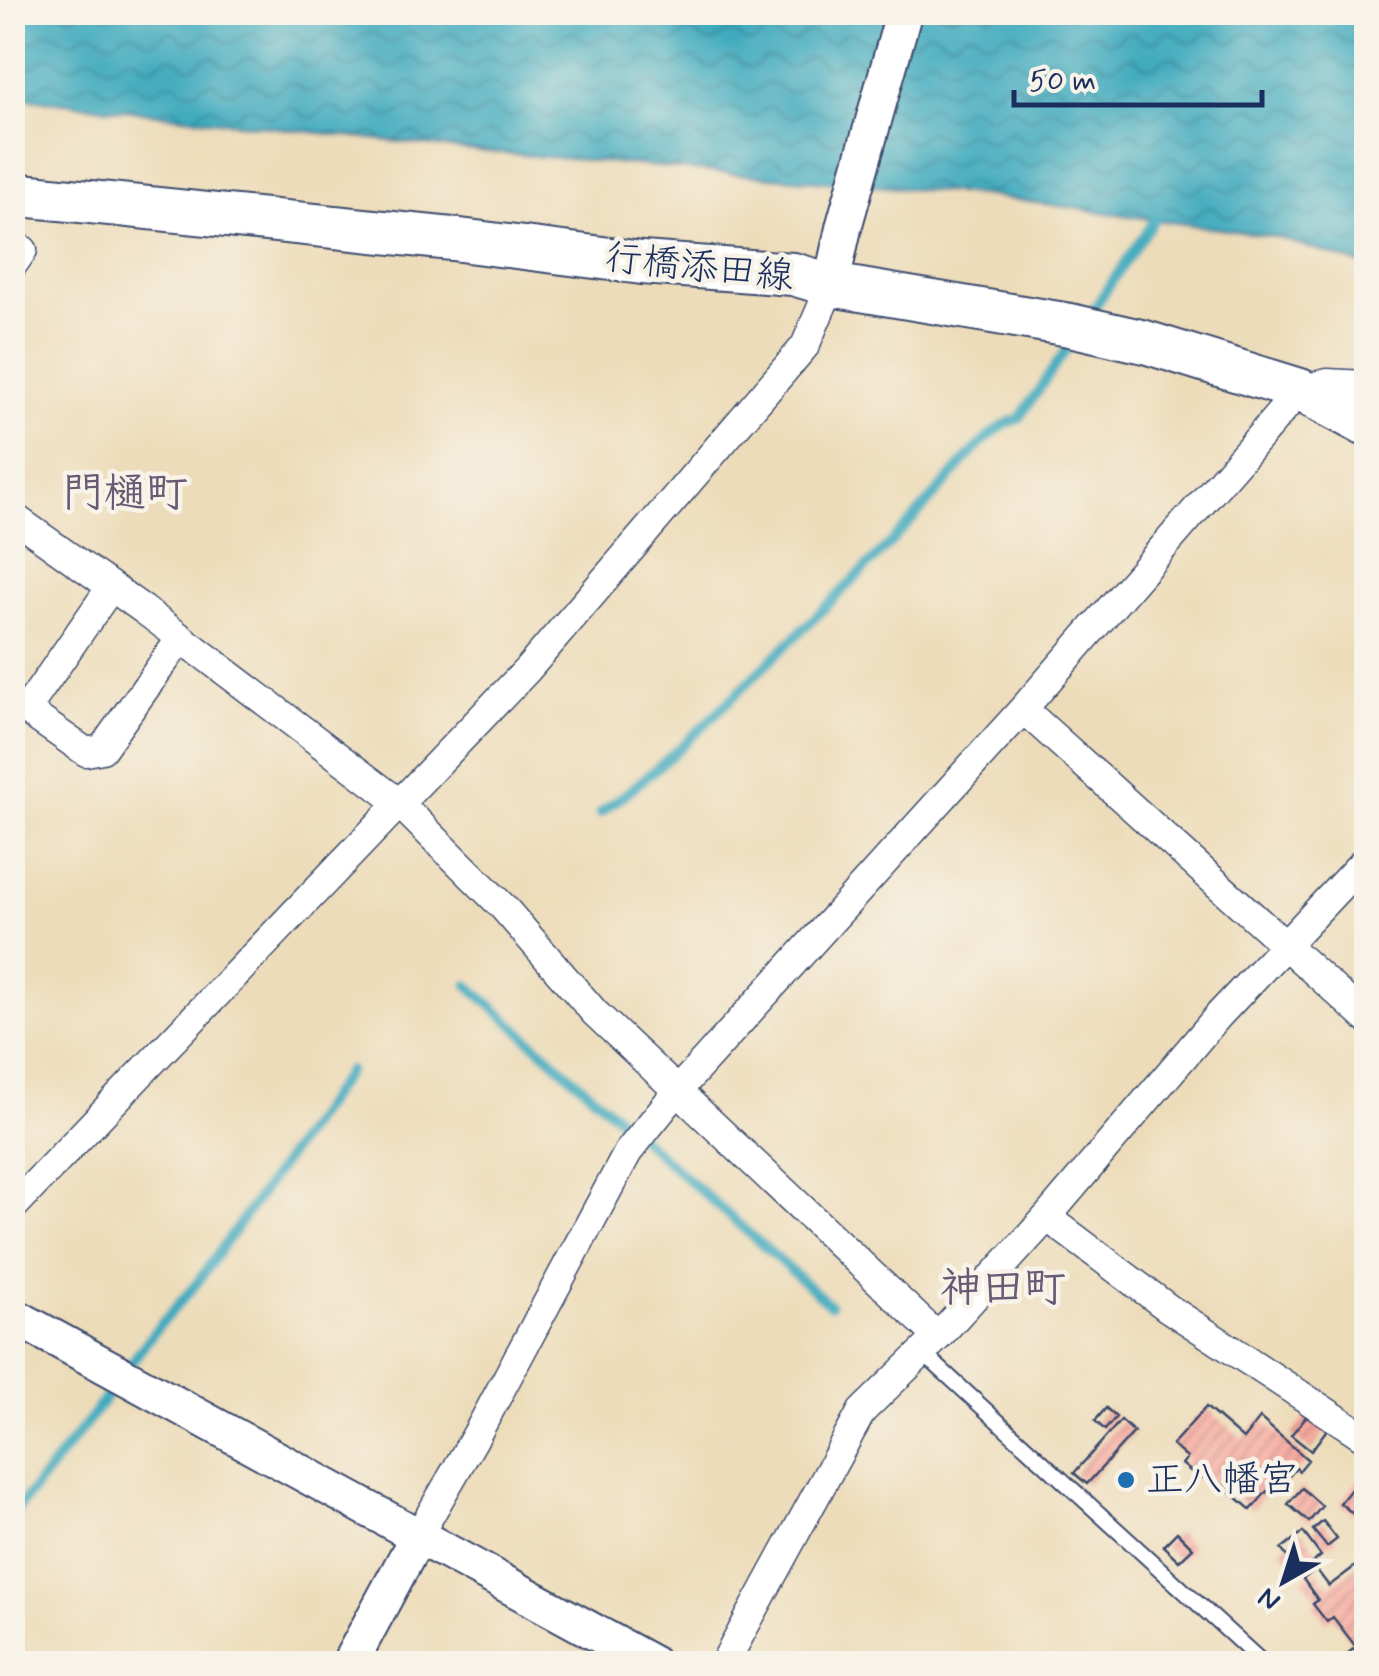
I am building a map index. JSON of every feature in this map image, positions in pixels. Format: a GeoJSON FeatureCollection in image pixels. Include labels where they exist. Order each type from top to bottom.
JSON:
{"type":"FeatureCollection","features":[{"type":"Feature","properties":{"kind":"main road","name":"行橋添田線"},"geometry":{"type":"LineString","coordinates":[[12,194],[452,238],[642,263],[793,274],[831,286],[1070,325],[1126,338],[1300,390],[1366,424]]}},
{"type":"Feature","properties":{"kind":"street"},"geometry":{"type":"LineString","coordinates":[[12,1208],[528,670],[805,346],[831,286],[904,12]]}},
{"type":"Feature","properties":{"kind":"street"},"geometry":{"type":"LineString","coordinates":[[349,1664],[628,1152],[678,1090],[1023,710],[1300,390],[1327,383],[1366,385]]}},
{"type":"Feature","properties":{"kind":"street"},"geometry":{"type":"LineString","coordinates":[[12,516],[398,802],[504,908],[596,1014],[678,1090],[929,1346]]}},
{"type":"Feature","properties":{"kind":"street"},"geometry":{"type":"LineString","coordinates":[[111,587],[26,710],[86,752],[102,749],[181,638]]}},
{"type":"Feature","properties":{"kind":"street"},"geometry":{"type":"LineString","coordinates":[[1023,710],[1366,1018]]}},
{"type":"Feature","properties":{"kind":"street"},"geometry":{"type":"LineString","coordinates":[[724,1664],[862,1410],[929,1346],[1047,1216],[1219,1014],[1366,859]]}},
{"type":"Feature","properties":{"kind":"street"},"geometry":{"type":"LineString","coordinates":[[1047,1216],[1168,1308],[1366,1438]]}},
{"type":"Feature","properties":{"kind":"street"},"geometry":{"type":"LineString","coordinates":[[12,1315],[653,1664]]}},
{"type":"Feature","properties":{"kind":"lane"},"geometry":{"type":"LineString","coordinates":[[929,1346],[948,1376],[1264,1664]]}},
{"type":"Feature","properties":{"kind":"water"},"geometry":{"type":"Polygon","coordinates":[[[13,13],[1366,13],[1366,266],[1276,237],[989,196],[466,150],[13,97],[13,13]]]}},
{"type":"Feature","properties":{"kind":"building"},"geometry":{"type":"Polygon","coordinates":[[[1206,1407],[1243,1439],[1260,1418],[1308,1460],[1272,1496],[1267,1491],[1251,1510],[1219,1482],[1216,1485],[1205,1474],[1200,1479],[1182,1464],[1187,1458],[1172,1445],[1206,1407]]]}},
{"type":"Feature","properties":{"kind":"building"},"geometry":{"type":"Polygon","coordinates":[[[1106,1408],[1116,1417],[1105,1430],[1095,1421],[1106,1408]]]}},
{"type":"Feature","properties":{"kind":"building"},"geometry":{"type":"Polygon","coordinates":[[[1309,1413],[1328,1428],[1311,1451],[1291,1435],[1309,1413]]]}},
{"type":"Feature","properties":{"kind":"building"},"geometry":{"type":"Polygon","coordinates":[[[1121,1420],[1134,1432],[1087,1484],[1074,1473],[1121,1420]]]}},
{"type":"Feature","properties":{"kind":"building"},"geometry":{"type":"Polygon","coordinates":[[[1366,1470],[1366,1539],[1356,1531],[1363,1522],[1340,1503],[1366,1470]]]}},
{"type":"Feature","properties":{"kind":"building"},"geometry":{"type":"Polygon","coordinates":[[[1302,1488],[1322,1506],[1309,1522],[1288,1504],[1302,1488]]]}},
{"type":"Feature","properties":{"kind":"building"},"geometry":{"type":"Polygon","coordinates":[[[1323,1521],[1337,1539],[1327,1547],[1313,1530],[1323,1521]]]}},
{"type":"Feature","properties":{"kind":"building"},"geometry":{"type":"Polygon","coordinates":[[[1177,1532],[1193,1548],[1179,1561],[1163,1546],[1177,1532]]]}},
{"type":"Feature","properties":{"kind":"building"},"geometry":{"type":"Polygon","coordinates":[[[1303,1532],[1321,1556],[1300,1573],[1281,1549],[1303,1532]]]}},
{"type":"Feature","properties":{"kind":"building"},"geometry":{"type":"Polygon","coordinates":[[[1358,1564],[1366,1569],[1366,1657],[1358,1664],[1342,1664],[1339,1660],[1356,1647],[1333,1617],[1327,1622],[1313,1604],[1318,1600],[1303,1579],[1316,1569],[1329,1586],[1358,1564]]]}},
{"type":"Feature","properties":{"kind":"waterway"},"geometry":{"type":"LineString","coordinates":[[1088,317],[1160,211]]}},
{"type":"Feature","properties":{"kind":"waterway"},"geometry":{"type":"LineString","coordinates":[[600,813],[669,758],[733,697],[877,556],[986,439],[1019,419],[1076,335]]}},
{"type":"Feature","properties":{"kind":"waterway"},"geometry":{"type":"LineString","coordinates":[[468,985],[830,1305]]}},
{"type":"Feature","properties":{"kind":"waterway"},"geometry":{"type":"LineString","coordinates":[[12,1516],[153,1333],[197,1283],[349,1070]]}},
{"type":"Feature","properties":{"kind":"place","name":"正八幡宮"},"geometry":{"type":"Point","coordinates":[1126,1480]}},
{"type":"Feature","properties":{"kind":"district","name":"門樋町"},"geometry":{"type":"Point","coordinates":[125,494]}},
{"type":"Feature","properties":{"kind":"district","name":"神田町"},"geometry":{"type":"Point","coordinates":[1003,1289]}}]}
